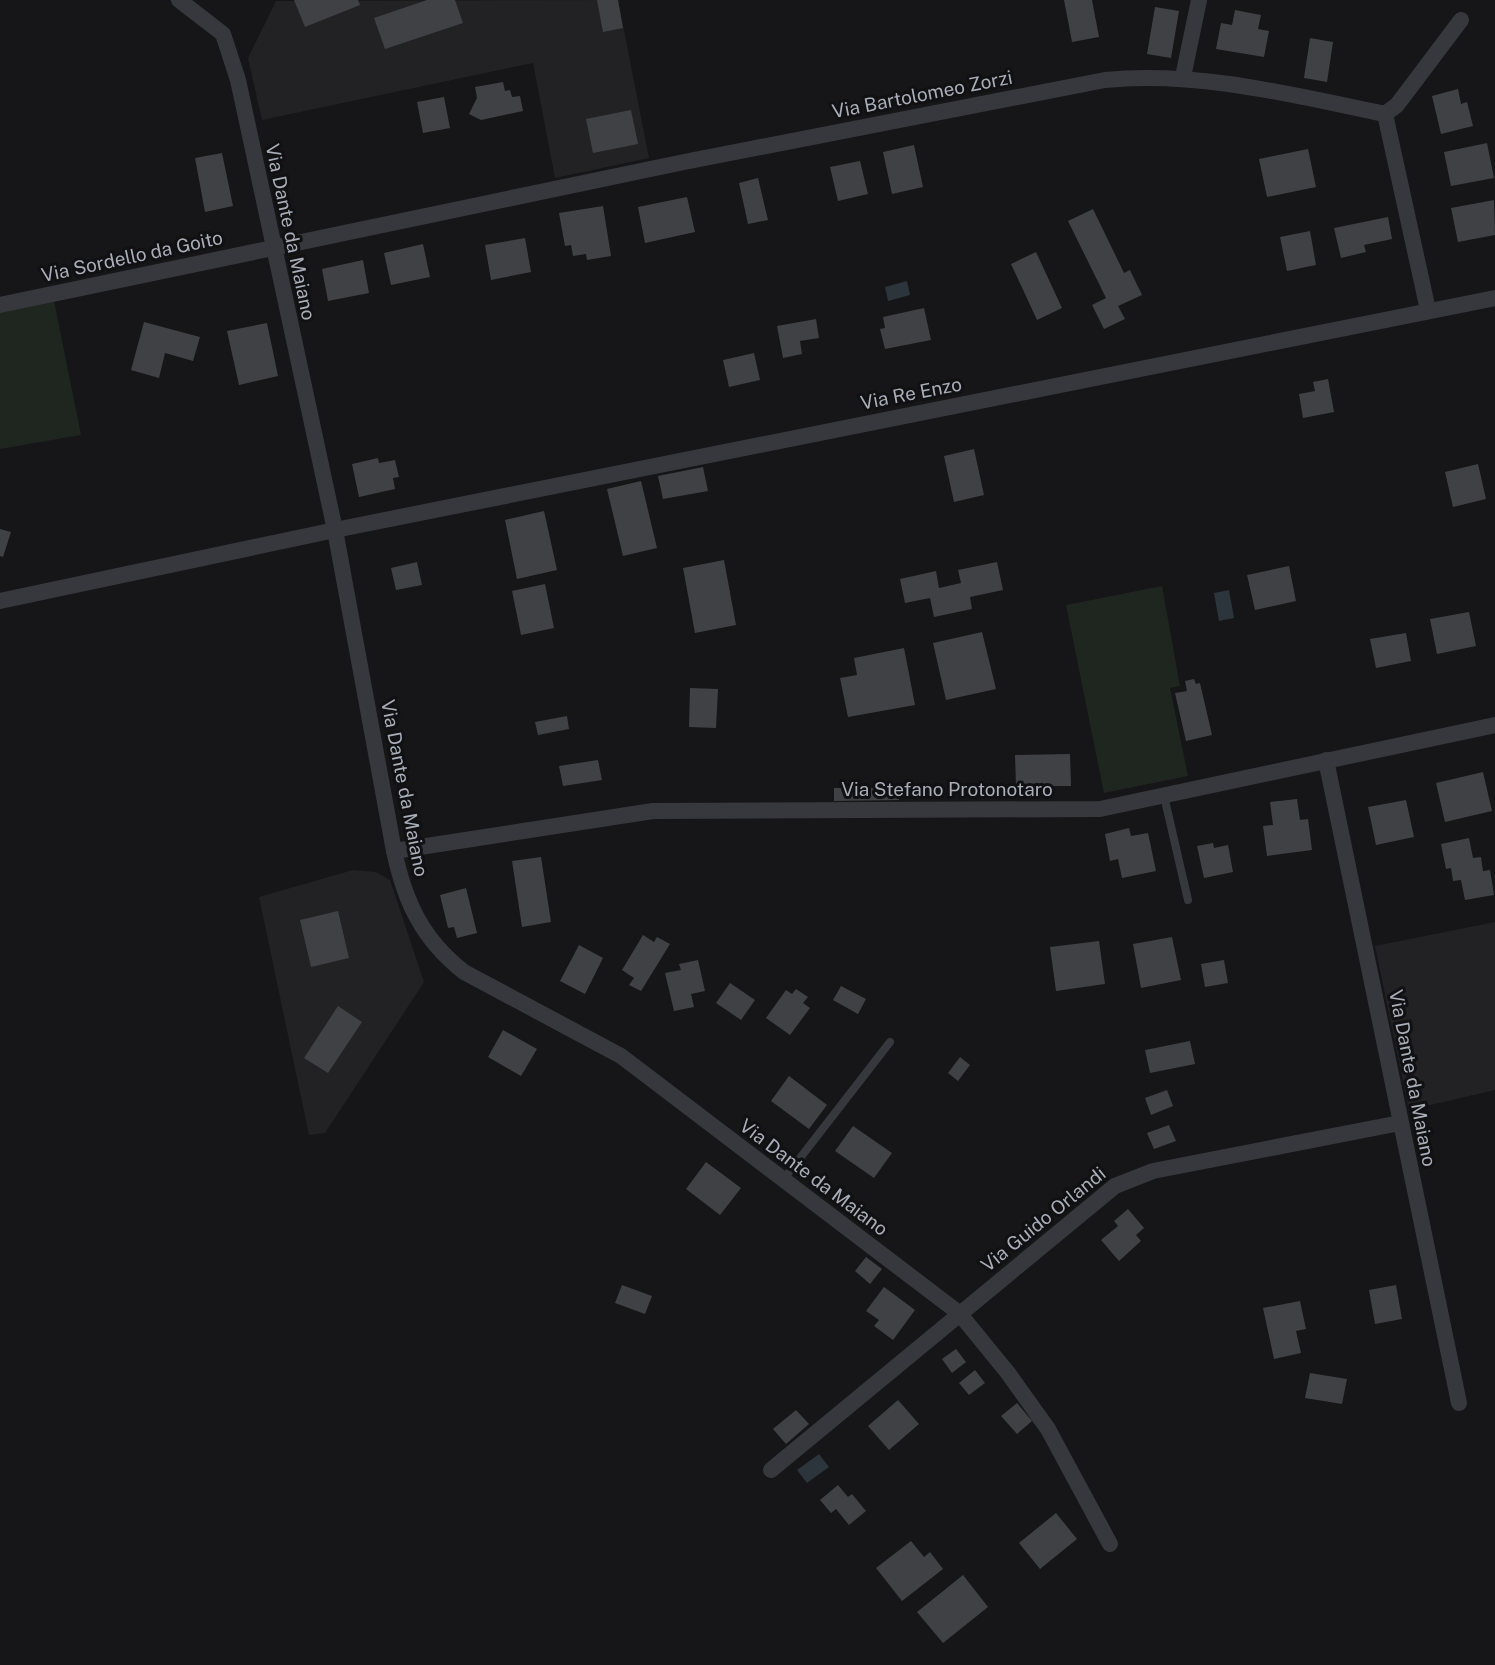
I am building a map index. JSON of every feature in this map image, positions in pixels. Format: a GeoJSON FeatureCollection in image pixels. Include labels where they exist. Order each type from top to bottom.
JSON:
{"type":"FeatureCollection","features":[{"type":"Feature","properties":{"kind":"street","name":"Via Dante da Maiano"},"geometry":{"type":"LineString","coordinates":[[179,0],[211,22],[228,44],[335,530],[394,851],[406,900],[420,927],[444,956],[464,972],[621,1056],[959,1314],[1008,1373],[1048,1429],[1110,1544]]}},
{"type":"Feature","properties":{"kind":"street"},"geometry":{"type":"LineString","coordinates":[[1183,77],[1199,0]]}},
{"type":"Feature","properties":{"kind":"street"},"geometry":{"type":"LineString","coordinates":[[1429,310],[1385,114],[1397,105],[1461,20]]}},
{"type":"Feature","properties":{"kind":"street","name":"Via Bartolomeo Zorzi"},"geometry":{"type":"LineString","coordinates":[[272,247],[1104,79],[1183,77],[1385,114]]}},
{"type":"Feature","properties":{"kind":"street","name":"Via Sordello da Goito"},"geometry":{"type":"LineString","coordinates":[[0,305],[272,247]]}},
{"type":"Feature","properties":{"kind":"street","name":"Via Re Enzo"},"geometry":{"type":"LineString","coordinates":[[0,601],[335,530],[1495,298]]}},
{"type":"Feature","properties":{"kind":"street","name":"Via Stefano Protonotaro"},"geometry":{"type":"LineString","coordinates":[[394,851],[653,811],[1076,811],[1111,808],[1495,725]]}},
{"type":"Feature","properties":{"kind":"street","name":"Via Dante da Maiano"},"geometry":{"type":"LineString","coordinates":[[1326,760],[1459,1403]]}},
{"type":"Feature","properties":{"kind":"street","name":"Via Guido Orlandi"},"geometry":{"type":"LineString","coordinates":[[771,1470],[1107,1192],[1133,1177],[1400,1123]]}},
{"type":"Feature","properties":{"kind":"lane"},"geometry":{"type":"LineString","coordinates":[[1164,796],[1188,900]]}},
{"type":"Feature","properties":{"kind":"lane"},"geometry":{"type":"LineString","coordinates":[[783,1180],[890,1042]]}},
{"type":"Feature","properties":{"kind":"shaded area"},"geometry":{"type":"Polygon","coordinates":[[[618,0],[649,158],[555,178],[533,63],[262,120],[248,58],[276,1],[618,0]]]}},
{"type":"Feature","properties":{"kind":"shaded area"},"geometry":{"type":"Polygon","coordinates":[[[907,281],[910,295],[888,301],[885,287],[907,281]]]}},
{"type":"Feature","properties":{"kind":"shaded area"},"geometry":{"type":"Polygon","coordinates":[[[54,301],[81,435],[0,449],[0,313],[54,301]]]}},
{"type":"Feature","properties":{"kind":"shaded area"},"geometry":{"type":"Polygon","coordinates":[[[1162,586],[1180,686],[1170,688],[1188,776],[1104,793],[1066,605],[1162,586]]]}},
{"type":"Feature","properties":{"kind":"shaded area"},"geometry":{"type":"Polygon","coordinates":[[[1229,590],[1234,618],[1219,621],[1214,593],[1229,590]]]}},
{"type":"Feature","properties":{"kind":"shaded area"},"geometry":{"type":"Polygon","coordinates":[[[353,870],[376,872],[390,880],[424,982],[325,1133],[309,1135],[259,897],[353,870]]]}},
{"type":"Feature","properties":{"kind":"shaded area"},"geometry":{"type":"Polygon","coordinates":[[[1495,922],[1495,1090],[1409,1110],[1375,946],[1495,922]]]}},
{"type":"Feature","properties":{"kind":"shaded area"},"geometry":{"type":"Polygon","coordinates":[[[819,1454],[829,1467],[807,1483],[797,1470],[819,1454]]]}},
{"type":"Feature","properties":{"kind":"building"},"geometry":{"type":"Polygon","coordinates":[[[294,0],[358,0],[360,5],[305,27],[294,0]]]}},
{"type":"Feature","properties":{"kind":"building"},"geometry":{"type":"Polygon","coordinates":[[[427,0],[455,0],[463,23],[385,49],[374,18],[427,0]]]}},
{"type":"Feature","properties":{"kind":"building"},"geometry":{"type":"Polygon","coordinates":[[[597,0],[618,0],[623,28],[603,32],[597,0]]]}},
{"type":"Feature","properties":{"kind":"building"},"geometry":{"type":"Polygon","coordinates":[[[1064,0],[1092,0],[1099,37],[1072,42],[1064,0]]]}},
{"type":"Feature","properties":{"kind":"building"},"geometry":{"type":"Polygon","coordinates":[[[1155,7],[1179,11],[1171,58],[1147,54],[1155,7]]]}},
{"type":"Feature","properties":{"kind":"building"},"geometry":{"type":"Polygon","coordinates":[[[1235,10],[1261,15],[1258,29],[1269,31],[1264,57],[1216,49],[1221,23],[1232,25],[1235,10]]]}},
{"type":"Feature","properties":{"kind":"building"},"geometry":{"type":"Polygon","coordinates":[[[1310,38],[1333,42],[1327,82],[1304,78],[1310,38]]]}},
{"type":"Feature","properties":{"kind":"building"},"geometry":{"type":"Polygon","coordinates":[[[503,82],[505,91],[510,90],[512,97],[520,96],[523,111],[481,120],[469,114],[477,98],[475,87],[503,82]]]}},
{"type":"Feature","properties":{"kind":"building"},"geometry":{"type":"Polygon","coordinates":[[[1458,89],[1461,104],[1467,102],[1473,126],[1441,134],[1432,96],[1458,89]]]}},
{"type":"Feature","properties":{"kind":"building"},"geometry":{"type":"Polygon","coordinates":[[[444,97],[450,128],[423,133],[417,102],[444,97]]]}},
{"type":"Feature","properties":{"kind":"building"},"geometry":{"type":"Polygon","coordinates":[[[631,110],[638,144],[593,153],[586,119],[631,110]]]}},
{"type":"Feature","properties":{"kind":"building"},"geometry":{"type":"Polygon","coordinates":[[[1487,143],[1494,178],[1451,186],[1444,152],[1487,143]]]}},
{"type":"Feature","properties":{"kind":"building"},"geometry":{"type":"Polygon","coordinates":[[[914,145],[923,187],[892,194],[883,152],[914,145]]]}},
{"type":"Feature","properties":{"kind":"building"},"geometry":{"type":"Polygon","coordinates":[[[1308,149],[1316,187],[1267,197],[1259,159],[1308,149]]]}},
{"type":"Feature","properties":{"kind":"building"},"geometry":{"type":"Polygon","coordinates":[[[222,153],[233,206],[205,212],[195,158],[222,153]]]}},
{"type":"Feature","properties":{"kind":"building"},"geometry":{"type":"Polygon","coordinates":[[[860,161],[868,194],[838,201],[830,167],[860,161]]]}},
{"type":"Feature","properties":{"kind":"building"},"geometry":{"type":"Polygon","coordinates":[[[758,178],[768,220],[748,224],[739,183],[758,178]]]}},
{"type":"Feature","properties":{"kind":"building"},"geometry":{"type":"Polygon","coordinates":[[[687,197],[695,232],[645,243],[638,207],[687,197]]]}},
{"type":"Feature","properties":{"kind":"building"},"geometry":{"type":"Polygon","coordinates":[[[1494,200],[1495,235],[1458,242],[1451,208],[1494,200]]]}},
{"type":"Feature","properties":{"kind":"building"},"geometry":{"type":"Polygon","coordinates":[[[603,206],[611,256],[587,260],[586,254],[573,256],[571,245],[565,246],[559,213],[603,206]]]}},
{"type":"Feature","properties":{"kind":"building"},"geometry":{"type":"Polygon","coordinates":[[[1093,209],[1124,273],[1130,270],[1142,295],[1118,306],[1125,319],[1104,329],[1092,305],[1106,298],[1068,221],[1093,209]]]}},
{"type":"Feature","properties":{"kind":"building"},"geometry":{"type":"Polygon","coordinates":[[[1388,217],[1392,239],[1364,245],[1366,252],[1341,258],[1334,228],[1388,217]]]}},
{"type":"Feature","properties":{"kind":"building"},"geometry":{"type":"Polygon","coordinates":[[[1310,231],[1316,265],[1287,271],[1280,237],[1310,231]]]}},
{"type":"Feature","properties":{"kind":"building"},"geometry":{"type":"Polygon","coordinates":[[[525,238],[531,272],[491,280],[485,245],[525,238]]]}},
{"type":"Feature","properties":{"kind":"building"},"geometry":{"type":"Polygon","coordinates":[[[423,244],[430,277],[391,285],[384,253],[423,244]]]}},
{"type":"Feature","properties":{"kind":"building"},"geometry":{"type":"Polygon","coordinates":[[[1036,252],[1062,308],[1037,320],[1011,264],[1036,252]]]}},
{"type":"Feature","properties":{"kind":"building"},"geometry":{"type":"Polygon","coordinates":[[[363,260],[369,293],[328,301],[322,269],[363,260]]]}},
{"type":"Feature","properties":{"kind":"building"},"geometry":{"type":"Polygon","coordinates":[[[924,308],[931,340],[885,349],[880,329],[885,328],[883,317],[924,308]]]}},
{"type":"Feature","properties":{"kind":"building"},"geometry":{"type":"Polygon","coordinates":[[[816,319],[819,338],[800,341],[802,354],[783,358],[777,326],[816,319]]]}},
{"type":"Feature","properties":{"kind":"building"},"geometry":{"type":"Polygon","coordinates":[[[144,322],[200,337],[193,361],[165,353],[159,378],[131,370],[144,322]]]}},
{"type":"Feature","properties":{"kind":"building"},"geometry":{"type":"Polygon","coordinates":[[[267,323],[278,376],[239,385],[227,331],[267,323]]]}},
{"type":"Feature","properties":{"kind":"building"},"geometry":{"type":"Polygon","coordinates":[[[754,353],[760,380],[729,387],[723,360],[754,353]]]}},
{"type":"Feature","properties":{"kind":"building"},"geometry":{"type":"Polygon","coordinates":[[[1328,379],[1334,412],[1303,418],[1299,394],[1315,391],[1313,382],[1328,379]]]}},
{"type":"Feature","properties":{"kind":"building"},"geometry":{"type":"Polygon","coordinates":[[[974,449],[984,495],[954,502],[944,456],[974,449]]]}},
{"type":"Feature","properties":{"kind":"building"},"geometry":{"type":"Polygon","coordinates":[[[378,458],[379,463],[395,460],[399,477],[393,478],[395,489],[359,497],[352,464],[378,458]]]}},
{"type":"Feature","properties":{"kind":"building"},"geometry":{"type":"Polygon","coordinates":[[[1478,464],[1486,499],[1453,507],[1445,472],[1478,464]]]}},
{"type":"Feature","properties":{"kind":"building"},"geometry":{"type":"Polygon","coordinates":[[[703,467],[708,491],[663,499],[658,476],[703,467]]]}},
{"type":"Feature","properties":{"kind":"building"},"geometry":{"type":"Polygon","coordinates":[[[641,481],[657,548],[623,556],[607,489],[641,481]]]}},
{"type":"Feature","properties":{"kind":"building"},"geometry":{"type":"Polygon","coordinates":[[[544,511],[557,570],[517,579],[505,520],[544,511]]]}},
{"type":"Feature","properties":{"kind":"building"},"geometry":{"type":"Polygon","coordinates":[[[0,529],[11,532],[3,557],[0,556],[0,529]]]}},
{"type":"Feature","properties":{"kind":"building"},"geometry":{"type":"Polygon","coordinates":[[[724,560],[736,625],[695,633],[683,568],[724,560]]]}},
{"type":"Feature","properties":{"kind":"building"},"geometry":{"type":"Polygon","coordinates":[[[417,562],[422,585],[396,590],[391,568],[417,562]]]}},
{"type":"Feature","properties":{"kind":"building"},"geometry":{"type":"Polygon","coordinates":[[[997,562],[1003,590],[970,597],[972,609],[934,617],[930,598],[905,603],[900,579],[936,571],[939,588],[961,583],[958,570],[997,562]]]}},
{"type":"Feature","properties":{"kind":"building"},"geometry":{"type":"Polygon","coordinates":[[[1289,566],[1296,601],[1255,610],[1247,575],[1289,566]]]}},
{"type":"Feature","properties":{"kind":"building"},"geometry":{"type":"Polygon","coordinates":[[[545,584],[554,628],[521,635],[512,591],[545,584]]]}},
{"type":"Feature","properties":{"kind":"building"},"geometry":{"type":"Polygon","coordinates":[[[1469,612],[1476,646],[1437,654],[1430,619],[1469,612]]]}},
{"type":"Feature","properties":{"kind":"building"},"geometry":{"type":"Polygon","coordinates":[[[982,632],[996,689],[946,700],[933,643],[982,632]]]}},
{"type":"Feature","properties":{"kind":"building"},"geometry":{"type":"Polygon","coordinates":[[[1406,633],[1411,661],[1376,668],[1370,639],[1406,633]]]}},
{"type":"Feature","properties":{"kind":"building"},"geometry":{"type":"Polygon","coordinates":[[[904,648],[915,705],[848,717],[840,678],[857,675],[854,658],[904,648]]]}},
{"type":"Feature","properties":{"kind":"building"},"geometry":{"type":"Polygon","coordinates":[[[1194,679],[1196,684],[1200,683],[1212,735],[1186,741],[1175,693],[1187,691],[1185,681],[1194,679]]]}},
{"type":"Feature","properties":{"kind":"building"},"geometry":{"type":"Polygon","coordinates":[[[690,688],[718,689],[716,728],[689,727],[690,688]]]}},
{"type":"Feature","properties":{"kind":"building"},"geometry":{"type":"Polygon","coordinates":[[[567,716],[569,729],[538,735],[535,722],[567,716]]]}},
{"type":"Feature","properties":{"kind":"building"},"geometry":{"type":"Polygon","coordinates":[[[1070,754],[1071,786],[1016,786],[1015,755],[1070,754]]]}},
{"type":"Feature","properties":{"kind":"building"},"geometry":{"type":"Polygon","coordinates":[[[598,760],[602,780],[563,786],[559,766],[598,760]]]}},
{"type":"Feature","properties":{"kind":"building"},"geometry":{"type":"Polygon","coordinates":[[[1483,772],[1492,811],[1445,822],[1436,783],[1483,772]]]}},
{"type":"Feature","properties":{"kind":"building"},"geometry":{"type":"Polygon","coordinates":[[[834,788],[899,788],[899,800],[834,801],[834,788]]]}},
{"type":"Feature","properties":{"kind":"building"},"geometry":{"type":"Polygon","coordinates":[[[1297,799],[1300,820],[1308,819],[1312,850],[1267,856],[1263,826],[1273,825],[1270,802],[1297,799]]]}},
{"type":"Feature","properties":{"kind":"building"},"geometry":{"type":"Polygon","coordinates":[[[1406,800],[1414,837],[1376,845],[1368,807],[1406,800]]]}},
{"type":"Feature","properties":{"kind":"building"},"geometry":{"type":"Polygon","coordinates":[[[1129,828],[1131,836],[1148,833],[1156,871],[1122,878],[1118,859],[1110,861],[1105,834],[1129,828]]]}},
{"type":"Feature","properties":{"kind":"building"},"geometry":{"type":"Polygon","coordinates":[[[1469,838],[1473,858],[1481,857],[1483,871],[1490,870],[1494,895],[1465,900],[1461,880],[1453,881],[1451,868],[1446,869],[1441,844],[1469,838]]]}},
{"type":"Feature","properties":{"kind":"building"},"geometry":{"type":"Polygon","coordinates":[[[1213,843],[1214,848],[1228,845],[1233,872],[1204,878],[1197,846],[1213,843]]]}},
{"type":"Feature","properties":{"kind":"building"},"geometry":{"type":"Polygon","coordinates":[[[541,857],[551,922],[522,927],[512,861],[541,857]]]}},
{"type":"Feature","properties":{"kind":"building"},"geometry":{"type":"Polygon","coordinates":[[[466,888],[477,933],[457,938],[454,927],[448,928],[440,895],[466,888]]]}},
{"type":"Feature","properties":{"kind":"building"},"geometry":{"type":"Polygon","coordinates":[[[338,911],[349,958],[311,967],[300,920],[338,911]]]}},
{"type":"Feature","properties":{"kind":"building"},"geometry":{"type":"Polygon","coordinates":[[[643,935],[654,942],[657,937],[670,944],[641,991],[629,985],[634,978],[622,970],[643,935]]]}},
{"type":"Feature","properties":{"kind":"building"},"geometry":{"type":"Polygon","coordinates":[[[1172,937],[1181,980],[1141,988],[1133,944],[1172,937]]]}},
{"type":"Feature","properties":{"kind":"building"},"geometry":{"type":"Polygon","coordinates":[[[1099,941],[1105,984],[1056,991],[1050,947],[1099,941]]]}},
{"type":"Feature","properties":{"kind":"building"},"geometry":{"type":"Polygon","coordinates":[[[579,945],[603,958],[585,994],[560,981],[579,945]]]}},
{"type":"Feature","properties":{"kind":"building"},"geometry":{"type":"Polygon","coordinates":[[[698,960],[705,991],[691,994],[694,1007],[674,1011],[665,973],[681,970],[679,964],[698,960]]]}},
{"type":"Feature","properties":{"kind":"building"},"geometry":{"type":"Polygon","coordinates":[[[1224,960],[1228,983],[1205,987],[1201,964],[1224,960]]]}},
{"type":"Feature","properties":{"kind":"building"},"geometry":{"type":"Polygon","coordinates":[[[730,983],[755,1000],[741,1020],[716,1003],[730,983]]]}},
{"type":"Feature","properties":{"kind":"building"},"geometry":{"type":"Polygon","coordinates":[[[841,986],[866,999],[858,1014],[833,1000],[841,986]]]}},
{"type":"Feature","properties":{"kind":"building"},"geometry":{"type":"Polygon","coordinates":[[[796,989],[808,997],[803,1003],[810,1008],[790,1035],[766,1018],[786,990],[792,994],[796,989]]]}},
{"type":"Feature","properties":{"kind":"building"},"geometry":{"type":"Polygon","coordinates":[[[338,1006],[362,1022],[328,1073],[304,1058],[338,1006]]]}},
{"type":"Feature","properties":{"kind":"building"},"geometry":{"type":"Polygon","coordinates":[[[503,1030],[537,1049],[521,1076],[488,1057],[503,1030]]]}},
{"type":"Feature","properties":{"kind":"building"},"geometry":{"type":"Polygon","coordinates":[[[1190,1041],[1195,1064],[1150,1073],[1145,1050],[1190,1041]]]}},
{"type":"Feature","properties":{"kind":"building"},"geometry":{"type":"Polygon","coordinates":[[[960,1057],[970,1065],[958,1081],[948,1073],[960,1057]]]}},
{"type":"Feature","properties":{"kind":"building"},"geometry":{"type":"Polygon","coordinates":[[[789,1076],[827,1105],[809,1129],[771,1101],[789,1076]]]}},
{"type":"Feature","properties":{"kind":"building"},"geometry":{"type":"Polygon","coordinates":[[[1167,1090],[1173,1106],[1151,1115],[1145,1098],[1167,1090]]]}},
{"type":"Feature","properties":{"kind":"building"},"geometry":{"type":"Polygon","coordinates":[[[1169,1125],[1176,1141],[1154,1149],[1147,1133],[1169,1125]]]}},
{"type":"Feature","properties":{"kind":"building"},"geometry":{"type":"Polygon","coordinates":[[[853,1126],[892,1153],[874,1178],[835,1151],[853,1126]]]}},
{"type":"Feature","properties":{"kind":"building"},"geometry":{"type":"Polygon","coordinates":[[[706,1162],[741,1188],[720,1215],[686,1189],[706,1162]]]}},
{"type":"Feature","properties":{"kind":"building"},"geometry":{"type":"Polygon","coordinates":[[[1128,1209],[1144,1228],[1136,1235],[1141,1241],[1119,1261],[1101,1240],[1118,1226],[1114,1221],[1128,1209]]]}},
{"type":"Feature","properties":{"kind":"building"},"geometry":{"type":"Polygon","coordinates":[[[866,1257],[882,1269],[870,1284],[855,1271],[866,1257]]]}},
{"type":"Feature","properties":{"kind":"building"},"geometry":{"type":"Polygon","coordinates":[[[622,1285],[652,1296],[645,1314],[615,1303],[622,1285]]]}},
{"type":"Feature","properties":{"kind":"building"},"geometry":{"type":"Polygon","coordinates":[[[1396,1285],[1402,1319],[1375,1324],[1369,1290],[1396,1285]]]}},
{"type":"Feature","properties":{"kind":"building"},"geometry":{"type":"Polygon","coordinates":[[[884,1287],[915,1310],[893,1340],[874,1326],[879,1320],[866,1311],[884,1287]]]}},
{"type":"Feature","properties":{"kind":"building"},"geometry":{"type":"Polygon","coordinates":[[[1300,1301],[1306,1329],[1296,1331],[1301,1353],[1274,1359],[1263,1308],[1300,1301]]]}},
{"type":"Feature","properties":{"kind":"building"},"geometry":{"type":"Polygon","coordinates":[[[956,1349],[966,1362],[952,1373],[942,1359],[956,1349]]]}},
{"type":"Feature","properties":{"kind":"building"},"geometry":{"type":"Polygon","coordinates":[[[975,1370],[985,1383],[969,1395],[959,1383],[975,1370]]]}},
{"type":"Feature","properties":{"kind":"building"},"geometry":{"type":"Polygon","coordinates":[[[1310,1373],[1347,1379],[1342,1404],[1305,1398],[1310,1373]]]}},
{"type":"Feature","properties":{"kind":"building"},"geometry":{"type":"Polygon","coordinates":[[[898,1400],[919,1424],[889,1450],[868,1426],[898,1400]]]}},
{"type":"Feature","properties":{"kind":"building"},"geometry":{"type":"Polygon","coordinates":[[[1017,1403],[1032,1421],[1017,1434],[1001,1416],[1017,1403]]]}},
{"type":"Feature","properties":{"kind":"building"},"geometry":{"type":"Polygon","coordinates":[[[796,1410],[809,1424],[786,1444],[773,1429],[796,1410]]]}},
{"type":"Feature","properties":{"kind":"building"},"geometry":{"type":"Polygon","coordinates":[[[838,1485],[848,1497],[852,1494],[866,1511],[849,1525],[836,1509],[831,1513],[820,1500],[838,1485]]]}},
{"type":"Feature","properties":{"kind":"building"},"geometry":{"type":"Polygon","coordinates":[[[1056,1513],[1077,1539],[1040,1569],[1019,1543],[1056,1513]]]}},
{"type":"Feature","properties":{"kind":"building"},"geometry":{"type":"Polygon","coordinates":[[[911,1541],[924,1557],[930,1552],[943,1569],[902,1601],[876,1568],[911,1541]]]}},
{"type":"Feature","properties":{"kind":"building"},"geometry":{"type":"Polygon","coordinates":[[[963,1575],[988,1607],[943,1643],[917,1612],[963,1575]]]}}]}
